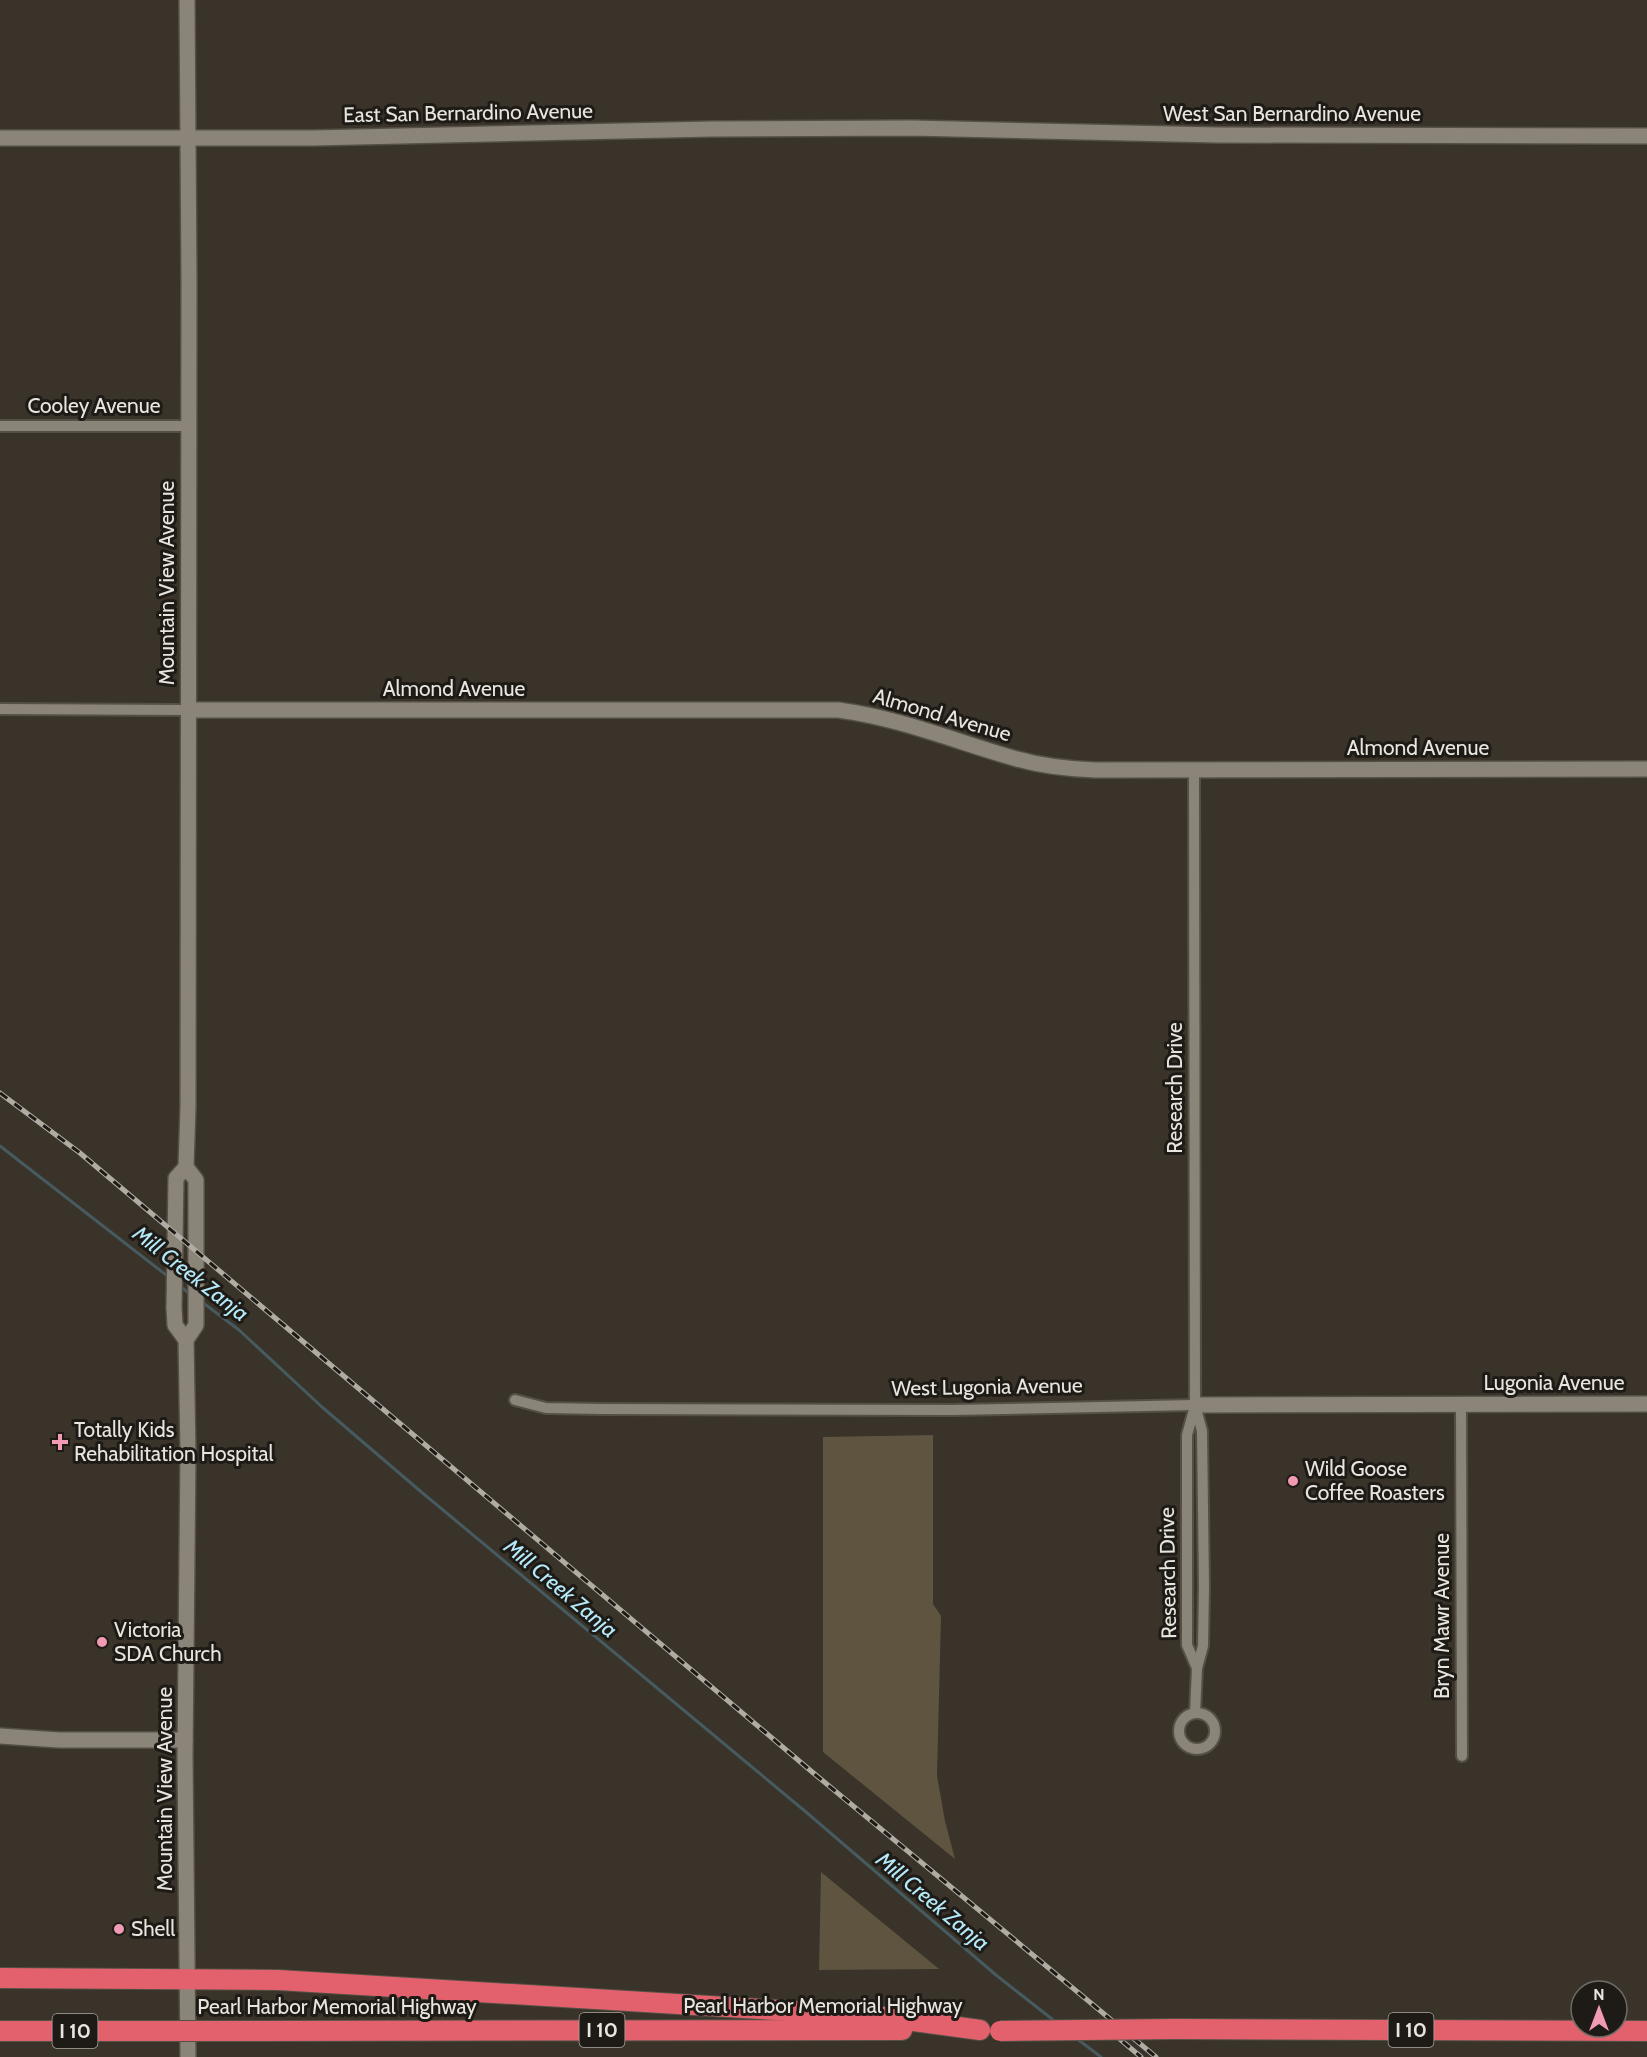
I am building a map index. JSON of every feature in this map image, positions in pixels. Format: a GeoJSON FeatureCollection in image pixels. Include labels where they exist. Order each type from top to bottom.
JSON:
{"type":"FeatureCollection","features":[{"type":"Feature","properties":{"kind":"highway"},"geometry":{"type":"LineString","coordinates":[[0,1978],[278,1980],[876,2016],[980,2030]]}},
{"type":"Feature","properties":{"kind":"highway","name":"Pearl Harbor Memorial Highway"},"geometry":{"type":"LineString","coordinates":[[0,2031],[1647,2030]]}},
{"type":"Feature","properties":{"kind":"main road","name":"Mountain View Avenue"},"geometry":{"type":"LineString","coordinates":[[187,0],[189,710],[186,1167],[196,1180],[196,1325],[186,1340],[188,1453],[185,1740],[188,2057]]}},
{"type":"Feature","properties":{"kind":"main road","name":"East San Bernardino Avenue"},"geometry":{"type":"LineString","coordinates":[[0,138],[313,138],[712,129],[938,128]]}},
{"type":"Feature","properties":{"kind":"main road","name":"West San Bernardino Avenue"},"geometry":{"type":"LineString","coordinates":[[938,128],[1216,135],[1647,136]]}},
{"type":"Feature","properties":{"kind":"main road","name":"Almond Avenue"},"geometry":{"type":"LineString","coordinates":[[189,710],[838,710],[889,719],[1043,765],[1095,770],[1647,769]]}},
{"type":"Feature","properties":{"kind":"main road","name":"Mountain View Avenue"},"geometry":{"type":"LineString","coordinates":[[186,1167],[176,1178],[174,1248],[174,1325],[186,1340]]}},
{"type":"Feature","properties":{"kind":"main road","name":"Lugonia Avenue"},"geometry":{"type":"LineString","coordinates":[[1461,1405],[1647,1404]]}},
{"type":"Feature","properties":{"kind":"main road","name":"West Lugonia Avenue"},"geometry":{"type":"LineString","coordinates":[[1195,1405],[1461,1405]]}},
{"type":"Feature","properties":{"kind":"main road"},"geometry":{"type":"LineString","coordinates":[[0,1736],[59,1740],[185,1740]]}},
{"type":"Feature","properties":{"kind":"street","name":"Cooley Avenue"},"geometry":{"type":"LineString","coordinates":[[0,426],[188,426]]}},
{"type":"Feature","properties":{"kind":"street"},"geometry":{"type":"LineString","coordinates":[[0,709],[189,710]]}},
{"type":"Feature","properties":{"kind":"street","name":"Research Drive"},"geometry":{"type":"LineString","coordinates":[[1194,770],[1195,1405],[1202,1431],[1204,1586],[1203,1646],[1197,1668],[1195,1713]]}},
{"type":"Feature","properties":{"kind":"street","name":"West Lugonia Avenue"},"geometry":{"type":"LineString","coordinates":[[515,1400],[546,1408],[614,1409],[931,1410],[1195,1405]]}},
{"type":"Feature","properties":{"kind":"street","name":"Research Drive"},"geometry":{"type":"LineString","coordinates":[[1195,1405],[1186,1435],[1186,1645],[1197,1668]]}},
{"type":"Feature","properties":{"kind":"street","name":"Bryn Mawr Avenue"},"geometry":{"type":"LineString","coordinates":[[1461,1405],[1462,1756]]}},
{"type":"Feature","properties":{"kind":"shaded area"},"geometry":{"type":"Polygon","coordinates":[[[933,1435],[933,1604],[941,1616],[937,1776],[955,1859],[823,1752],[823,1437],[933,1435]]]}},
{"type":"Feature","properties":{"kind":"shaded area"},"geometry":{"type":"Polygon","coordinates":[[[821,1872],[939,1969],[819,1970],[821,1872]]]}},
{"type":"Feature","properties":{"kind":"waterway","name":"Mill Creek Zanja"},"geometry":{"type":"LineString","coordinates":[[0,1146],[170,1278]]}},
{"type":"Feature","properties":{"kind":"waterway","name":"Mill Creek Zanja"},"geometry":{"type":"LineString","coordinates":[[180,1286],[191,1295]]}},
{"type":"Feature","properties":{"kind":"waterway","name":"Mill Creek Zanja"},"geometry":{"type":"LineString","coordinates":[[202,1302],[239,1330],[322,1407],[419,1490],[806,1812],[996,1975],[1057,2023]]}},
{"type":"Feature","properties":{"kind":"waterway","name":"Mill Creek Zanja"},"geometry":{"type":"LineString","coordinates":[[1076,2038],[1101,2057]]}},
{"type":"Feature","properties":{"kind":"railway"},"geometry":{"type":"LineString","coordinates":[[0,1093],[80,1153],[811,1771],[1156,2057]]}},
{"type":"Feature","properties":{"kind":"railway"},"geometry":{"type":"LineString","coordinates":[[1109,2030],[1141,2057]]}},
{"type":"Feature","properties":{"kind":"place","name":"Totally Kids Rehabilitation Hospital"},"geometry":{"type":"Point","coordinates":[60,1442]}},
{"type":"Feature","properties":{"kind":"place","name":"Wild Goose Coffee Roasters"},"geometry":{"type":"Point","coordinates":[1293,1481]}},
{"type":"Feature","properties":{"kind":"place","name":"Victoria SDA Church"},"geometry":{"type":"Point","coordinates":[102,1642]}},
{"type":"Feature","properties":{"kind":"place","name":"Shell"},"geometry":{"type":"Point","coordinates":[119,1929]}}]}
